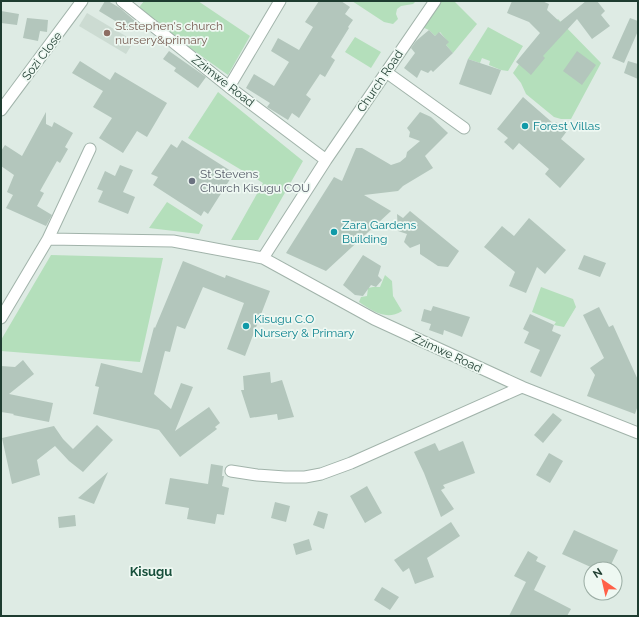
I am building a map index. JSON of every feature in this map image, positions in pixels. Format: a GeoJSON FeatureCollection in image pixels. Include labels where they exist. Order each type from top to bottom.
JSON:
{"type":"FeatureCollection","features":[{"type":"Feature","properties":{"kind":"street","name":"Sozi Close"},"geometry":{"type":"LineString","coordinates":[[1,110],[82,1]]}},
{"type":"Feature","properties":{"kind":"street","name":"Zzimwe Road"},"geometry":{"type":"LineString","coordinates":[[122,1],[229,87],[326,160]]}},
{"type":"Feature","properties":{"kind":"street"},"geometry":{"type":"LineString","coordinates":[[229,87],[280,1]]}},
{"type":"Feature","properties":{"kind":"street","name":"Church Road"},"geometry":{"type":"LineString","coordinates":[[263,258],[326,160],[435,1]]}},
{"type":"Feature","properties":{"kind":"street"},"geometry":{"type":"LineString","coordinates":[[386,72],[464,128]]}},
{"type":"Feature","properties":{"kind":"street"},"geometry":{"type":"LineString","coordinates":[[1,318],[48,239],[90,149]]}},
{"type":"Feature","properties":{"kind":"street","name":"Zzimwe Road"},"geometry":{"type":"LineString","coordinates":[[48,239],[173,241],[263,258],[374,319],[522,387],[638,433]]}},
{"type":"Feature","properties":{"kind":"street"},"geometry":{"type":"LineString","coordinates":[[231,471],[285,477],[305,477],[321,474],[351,463],[522,387]]}},
{"type":"Feature","properties":{"kind":"shaded area","name":"St.stephen's church nursery&primary"},"geometry":{"type":"Polygon","coordinates":[[[87,13],[134,41],[126,54],[79,26],[87,13]]]}},
{"type":"Feature","properties":{"kind":"green space"},"geometry":{"type":"Polygon","coordinates":[[[144,1],[198,1],[250,36],[228,75],[137,10],[144,1]]]}},
{"type":"Feature","properties":{"kind":"green space"},"geometry":{"type":"Polygon","coordinates":[[[352,1],[416,1],[413,4],[401,6],[397,9],[396,14],[398,19],[393,24],[384,22],[352,1]]]}},
{"type":"Feature","properties":{"kind":"green space"},"geometry":{"type":"Polygon","coordinates":[[[438,1],[454,1],[477,24],[453,53],[446,45],[448,42],[440,32],[435,36],[429,30],[422,27],[438,1]]]}},
{"type":"Feature","properties":{"kind":"green space"},"geometry":{"type":"Polygon","coordinates":[[[558,19],[601,63],[571,119],[554,117],[526,94],[521,83],[513,73],[531,46],[558,19]]]}},
{"type":"Feature","properties":{"kind":"green space"},"geometry":{"type":"Polygon","coordinates":[[[488,27],[523,46],[508,71],[489,65],[490,61],[482,58],[480,63],[468,59],[488,27]]]}},
{"type":"Feature","properties":{"kind":"green space"},"geometry":{"type":"Polygon","coordinates":[[[355,37],[381,52],[371,68],[345,52],[355,37]]]}},
{"type":"Feature","properties":{"kind":"green space"},"geometry":{"type":"Polygon","coordinates":[[[218,92],[303,161],[258,240],[231,240],[263,183],[188,138],[218,92]]]}},
{"type":"Feature","properties":{"kind":"green space"},"geometry":{"type":"Polygon","coordinates":[[[167,202],[203,225],[199,234],[149,228],[167,202]]]}},
{"type":"Feature","properties":{"kind":"green space"},"geometry":{"type":"Polygon","coordinates":[[[51,255],[163,258],[140,362],[1,351],[1,340],[51,255]]]}},
{"type":"Feature","properties":{"kind":"green space"},"geometry":{"type":"Polygon","coordinates":[[[385,275],[392,281],[393,296],[402,311],[396,314],[380,314],[359,302],[361,297],[367,296],[368,288],[380,287],[385,275]]]}},
{"type":"Feature","properties":{"kind":"green space"},"geometry":{"type":"Polygon","coordinates":[[[541,287],[573,299],[576,307],[564,327],[554,325],[556,322],[532,312],[541,287]]]}},
{"type":"Feature","properties":{"kind":"building"},"geometry":{"type":"Polygon","coordinates":[[[105,1],[108,1],[120,8],[135,21],[130,30],[99,11],[105,1]]]}},
{"type":"Feature","properties":{"kind":"building"},"geometry":{"type":"Polygon","coordinates":[[[319,1],[341,1],[350,7],[345,14],[353,20],[331,57],[335,60],[325,77],[320,74],[306,95],[311,99],[299,118],[292,113],[288,120],[267,107],[270,103],[246,88],[254,74],[274,86],[289,62],[271,51],[278,38],[299,50],[313,27],[305,22],[319,1]]]}},
{"type":"Feature","properties":{"kind":"building"},"geometry":{"type":"Polygon","coordinates":[[[512,1],[542,1],[549,4],[547,10],[560,22],[586,1],[597,1],[605,11],[601,15],[610,26],[592,39],[577,19],[543,56],[545,58],[531,75],[516,62],[540,33],[529,22],[507,13],[512,1]]]}},
{"type":"Feature","properties":{"kind":"building"},"geometry":{"type":"Polygon","coordinates":[[[1,11],[19,14],[17,25],[1,23],[1,11]]]}},
{"type":"Feature","properties":{"kind":"building"},"geometry":{"type":"Polygon","coordinates":[[[27,18],[48,20],[47,32],[40,31],[38,41],[23,38],[27,18]]]}},
{"type":"Feature","properties":{"kind":"building"},"geometry":{"type":"Polygon","coordinates":[[[630,18],[638,21],[638,31],[624,63],[612,58],[630,18]]]}},
{"type":"Feature","properties":{"kind":"building"},"geometry":{"type":"Polygon","coordinates":[[[429,30],[435,36],[439,32],[449,42],[446,45],[453,53],[433,72],[431,70],[428,73],[421,70],[417,78],[404,68],[415,53],[411,48],[416,41],[429,30]]]}},
{"type":"Feature","properties":{"kind":"building"},"geometry":{"type":"Polygon","coordinates":[[[169,51],[206,77],[198,88],[174,71],[176,68],[163,59],[169,51]]]}},
{"type":"Feature","properties":{"kind":"building"},"geometry":{"type":"Polygon","coordinates":[[[577,51],[596,65],[582,85],[563,71],[577,51]]]}},
{"type":"Feature","properties":{"kind":"building"},"geometry":{"type":"Polygon","coordinates":[[[468,59],[501,70],[491,95],[459,84],[468,59]]]}},
{"type":"Feature","properties":{"kind":"building"},"geometry":{"type":"Polygon","coordinates":[[[80,61],[110,80],[115,72],[167,103],[147,137],[137,131],[123,153],[99,138],[112,118],[93,107],[103,91],[72,73],[80,61]]]}},
{"type":"Feature","properties":{"kind":"building"},"geometry":{"type":"Polygon","coordinates":[[[628,61],[638,64],[638,79],[624,73],[628,61]]]}},
{"type":"Feature","properties":{"kind":"building"},"geometry":{"type":"Polygon","coordinates":[[[523,97],[554,124],[556,122],[567,131],[561,139],[585,159],[560,188],[545,174],[549,169],[519,143],[513,150],[504,142],[508,138],[497,129],[523,97]]]}},
{"type":"Feature","properties":{"kind":"building"},"geometry":{"type":"Polygon","coordinates":[[[46,112],[46,124],[52,127],[54,122],[73,133],[65,147],[68,149],[60,163],[57,161],[40,191],[44,193],[37,206],[52,215],[46,226],[6,208],[13,195],[7,192],[14,175],[1,166],[1,151],[5,145],[22,156],[46,112]]]}},
{"type":"Feature","properties":{"kind":"building"},"geometry":{"type":"Polygon","coordinates":[[[420,112],[431,117],[448,133],[425,156],[433,168],[403,186],[398,191],[364,195],[391,211],[326,271],[286,253],[334,177],[342,181],[356,148],[362,148],[391,165],[400,162],[406,157],[407,152],[420,141],[409,137],[410,132],[407,128],[420,112]]]}},
{"type":"Feature","properties":{"kind":"building","name":"St Stevens Church Kisugu COU"},"geometry":{"type":"Polygon","coordinates":[[[182,140],[234,173],[208,214],[204,211],[201,216],[153,185],[158,177],[151,174],[171,144],[177,148],[182,140]]]}},
{"type":"Feature","properties":{"kind":"building"},"geometry":{"type":"Polygon","coordinates":[[[120,165],[133,170],[123,192],[135,197],[128,214],[98,202],[103,191],[97,189],[105,171],[115,176],[120,165]]]}},
{"type":"Feature","properties":{"kind":"building"},"geometry":{"type":"Polygon","coordinates":[[[410,211],[459,251],[448,267],[438,266],[420,254],[420,244],[410,248],[404,242],[407,234],[398,231],[397,214],[403,218],[410,211]]]}},
{"type":"Feature","properties":{"kind":"building"},"geometry":{"type":"Polygon","coordinates":[[[529,218],[566,250],[545,274],[537,267],[526,293],[509,286],[515,272],[484,247],[502,226],[514,236],[529,218]]]}},
{"type":"Feature","properties":{"kind":"building"},"geometry":{"type":"Polygon","coordinates":[[[363,255],[381,266],[378,276],[382,280],[376,287],[371,285],[363,296],[355,295],[343,285],[363,255]]]}},
{"type":"Feature","properties":{"kind":"building"},"geometry":{"type":"Polygon","coordinates":[[[584,255],[606,263],[600,277],[578,269],[584,255]]]}},
{"type":"Feature","properties":{"kind":"building"},"geometry":{"type":"Polygon","coordinates":[[[183,261],[225,278],[226,275],[270,291],[245,356],[227,349],[244,303],[203,287],[185,329],[177,326],[170,352],[165,351],[154,394],[171,409],[181,383],[193,387],[175,431],[209,407],[220,423],[215,427],[217,429],[180,457],[159,430],[93,414],[99,387],[95,386],[101,363],[142,373],[154,327],[155,328],[183,261]]]}},
{"type":"Feature","properties":{"kind":"building"},"geometry":{"type":"Polygon","coordinates":[[[433,306],[470,317],[462,337],[444,330],[443,335],[429,330],[431,324],[421,321],[424,309],[431,311],[433,306]]]}},
{"type":"Feature","properties":{"kind":"building"},"geometry":{"type":"Polygon","coordinates":[[[599,307],[609,327],[613,325],[638,380],[638,405],[635,414],[587,396],[595,375],[590,368],[604,358],[583,315],[599,307]]]}},
{"type":"Feature","properties":{"kind":"building"},"geometry":{"type":"Polygon","coordinates":[[[530,314],[554,325],[552,331],[561,335],[541,377],[530,372],[540,350],[524,343],[529,332],[523,329],[530,314]]]}},
{"type":"Feature","properties":{"kind":"building"},"geometry":{"type":"Polygon","coordinates":[[[23,360],[34,374],[9,394],[53,403],[49,422],[1,412],[1,366],[15,367],[23,360]]]}},
{"type":"Feature","properties":{"kind":"building"},"geometry":{"type":"Polygon","coordinates":[[[270,372],[271,383],[282,380],[294,417],[278,420],[277,414],[250,418],[241,390],[244,390],[243,376],[270,372]]]}},
{"type":"Feature","properties":{"kind":"building"},"geometry":{"type":"Polygon","coordinates":[[[553,413],[562,420],[543,443],[534,435],[553,413]]]}},
{"type":"Feature","properties":{"kind":"building"},"geometry":{"type":"Polygon","coordinates":[[[97,425],[113,440],[83,472],[69,461],[55,446],[37,460],[40,475],[12,484],[2,438],[54,426],[63,439],[73,449],[97,425]]]}},
{"type":"Feature","properties":{"kind":"building"},"geometry":{"type":"Polygon","coordinates":[[[463,441],[475,473],[443,485],[445,488],[441,490],[454,509],[441,517],[414,452],[435,443],[439,451],[463,441]]]}},
{"type":"Feature","properties":{"kind":"building"},"geometry":{"type":"Polygon","coordinates":[[[549,453],[563,461],[550,483],[536,475],[549,453]]]}},
{"type":"Feature","properties":{"kind":"building"},"geometry":{"type":"Polygon","coordinates":[[[211,464],[223,466],[222,476],[224,476],[222,486],[229,488],[224,515],[217,514],[215,524],[187,519],[189,508],[165,504],[170,478],[208,484],[211,464]]]}},
{"type":"Feature","properties":{"kind":"building"},"geometry":{"type":"Polygon","coordinates":[[[108,472],[94,504],[78,498],[108,472]]]}},
{"type":"Feature","properties":{"kind":"building"},"geometry":{"type":"Polygon","coordinates":[[[367,486],[382,513],[365,523],[350,496],[367,486]]]}},
{"type":"Feature","properties":{"kind":"building"},"geometry":{"type":"Polygon","coordinates":[[[275,502],[290,506],[286,522],[271,518],[275,502]]]}},
{"type":"Feature","properties":{"kind":"building"},"geometry":{"type":"Polygon","coordinates":[[[318,511],[328,514],[324,529],[313,525],[318,511]]]}},
{"type":"Feature","properties":{"kind":"building"},"geometry":{"type":"Polygon","coordinates":[[[75,515],[76,526],[59,528],[58,517],[75,515]]]}},
{"type":"Feature","properties":{"kind":"building"},"geometry":{"type":"Polygon","coordinates":[[[451,522],[460,536],[427,558],[434,577],[415,584],[409,568],[403,572],[394,560],[451,522]]]}},
{"type":"Feature","properties":{"kind":"building"},"geometry":{"type":"Polygon","coordinates":[[[574,530],[618,550],[613,561],[583,561],[583,564],[562,554],[574,530]]]}},
{"type":"Feature","properties":{"kind":"building"},"geometry":{"type":"Polygon","coordinates":[[[309,539],[312,550],[296,555],[293,544],[309,539]]]}},
{"type":"Feature","properties":{"kind":"building"},"geometry":{"type":"Polygon","coordinates":[[[528,551],[538,557],[536,561],[546,566],[534,590],[571,609],[567,616],[509,616],[526,582],[514,576],[528,551]]]}},
{"type":"Feature","properties":{"kind":"building"},"geometry":{"type":"Polygon","coordinates":[[[382,587],[399,597],[390,610],[374,600],[382,587]]]}},
{"type":"Feature","properties":{"kind":"place","name":"St.stephen's church nursery&primary"},"geometry":{"type":"Point","coordinates":[107,33]}},
{"type":"Feature","properties":{"kind":"place","name":"Forest Villas"},"geometry":{"type":"Point","coordinates":[525,126]}},
{"type":"Feature","properties":{"kind":"place","name":"St Stevens Church Kisugu COU"},"geometry":{"type":"Point","coordinates":[192,181]}},
{"type":"Feature","properties":{"kind":"place","name":"Zara Gardens Building"},"geometry":{"type":"Point","coordinates":[334,232]}},
{"type":"Feature","properties":{"kind":"place","name":"Kisugu C.O Nursery & Primary"},"geometry":{"type":"Point","coordinates":[246,326]}},
{"type":"Feature","properties":{"kind":"district","name":"Kisugu"},"geometry":{"type":"Point","coordinates":[151,571]}}]}
